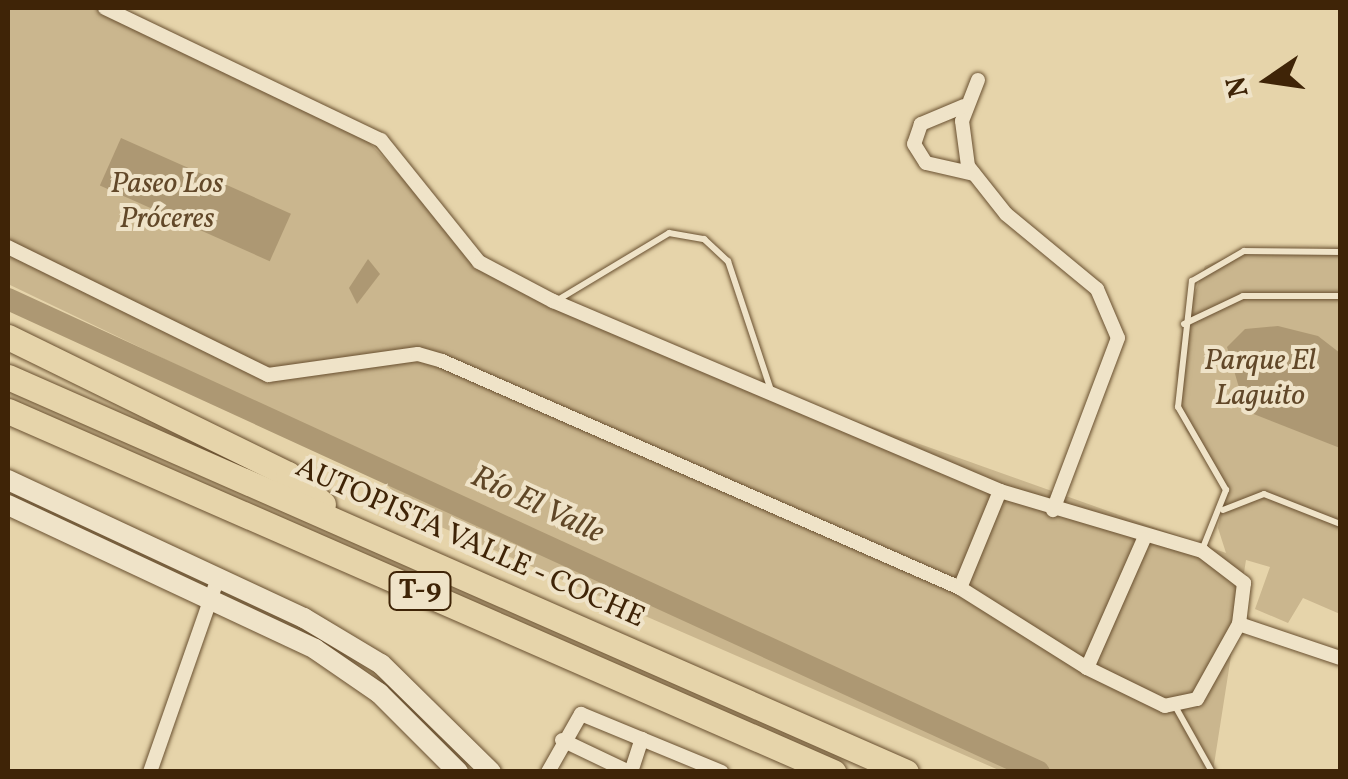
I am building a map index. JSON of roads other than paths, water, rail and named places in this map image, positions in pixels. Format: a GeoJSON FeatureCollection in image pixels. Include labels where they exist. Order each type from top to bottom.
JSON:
{"type":"FeatureCollection","features":[{"type":"Feature","properties":{"kind":"highway"},"geometry":{"type":"LineString","coordinates":[[8,337],[288,474],[342,520]]}},
{"type":"Feature","properties":{"kind":"highway","name":"AUTOPISTA VALLE - COCHE"},"geometry":{"type":"LineString","coordinates":[[8,378],[342,520],[906,772]]}},
{"type":"Feature","properties":{"kind":"highway","name":"AUTOPISTA VALLE - COCHE"},"geometry":{"type":"LineString","coordinates":[[8,411],[833,772]]}},
{"type":"Feature","properties":{"kind":"main road"},"geometry":{"type":"LineString","coordinates":[[8,480],[218,578],[381,664],[491,772]]}},
{"type":"Feature","properties":{"kind":"main road"},"geometry":{"type":"LineString","coordinates":[[8,505],[345,668],[458,772]]}},
{"type":"Feature","properties":{"kind":"street"},"geometry":{"type":"LineString","coordinates":[[8,247],[268,375],[418,354],[442,361],[960,588],[1087,668],[1175,706],[1204,694],[1240,624],[1244,583],[1202,551],[1144,539],[1000,491],[555,302],[479,262],[381,140],[136,13],[105,8]]}},
{"type":"Feature","properties":{"kind":"street"},"geometry":{"type":"LineString","coordinates":[[978,80],[964,106],[975,174],[1006,214],[1097,289],[1118,338],[1053,510]]}},
{"type":"Feature","properties":{"kind":"street"},"geometry":{"type":"LineString","coordinates":[[964,106],[921,124],[914,144],[926,163],[975,174]]}},
{"type":"Feature","properties":{"kind":"street"},"geometry":{"type":"LineString","coordinates":[[960,588],[1000,491]]}},
{"type":"Feature","properties":{"kind":"street"},"geometry":{"type":"LineString","coordinates":[[1087,668],[1144,539]]}},
{"type":"Feature","properties":{"kind":"street"},"geometry":{"type":"LineString","coordinates":[[150,772],[218,578]]}},
{"type":"Feature","properties":{"kind":"street"},"geometry":{"type":"LineString","coordinates":[[1240,624],[1340,658]]}},
{"type":"Feature","properties":{"kind":"street"},"geometry":{"type":"LineString","coordinates":[[548,772],[562,740],[581,714],[722,772]]}},
{"type":"Feature","properties":{"kind":"street"},"geometry":{"type":"LineString","coordinates":[[562,740],[630,772],[642,739]]}},
{"type":"Feature","properties":{"kind":"lane"},"geometry":{"type":"LineString","coordinates":[[555,302],[670,232],[704,238],[728,261],[771,391]]}},
{"type":"Feature","properties":{"kind":"lane"},"geometry":{"type":"LineString","coordinates":[[1202,551],[1222,511],[1226,482],[1178,406],[1183,324],[1192,281],[1222,258],[1271,248],[1340,252]]}},
{"type":"Feature","properties":{"kind":"lane"},"geometry":{"type":"LineString","coordinates":[[1183,324],[1244,296],[1340,296]]}},
{"type":"Feature","properties":{"kind":"lane"},"geometry":{"type":"LineString","coordinates":[[1222,511],[1264,494],[1340,524]]}},
{"type":"Feature","properties":{"kind":"lane"},"geometry":{"type":"LineString","coordinates":[[1175,706],[1212,772]]}},
{"type":"Feature","properties":{"kind":"waterway","name":"Río El Valle"},"geometry":{"type":"LineString","coordinates":[[8,299],[1039,772]]}},
{"type":"Feature","properties":{"kind":"park label","name":"Paseo Los Próceres"},"geometry":{"type":"Point","coordinates":[167,201]}},
{"type":"Feature","properties":{"kind":"park label","name":"Parque El Laguito"},"geometry":{"type":"Point","coordinates":[1260,378]}}]}
